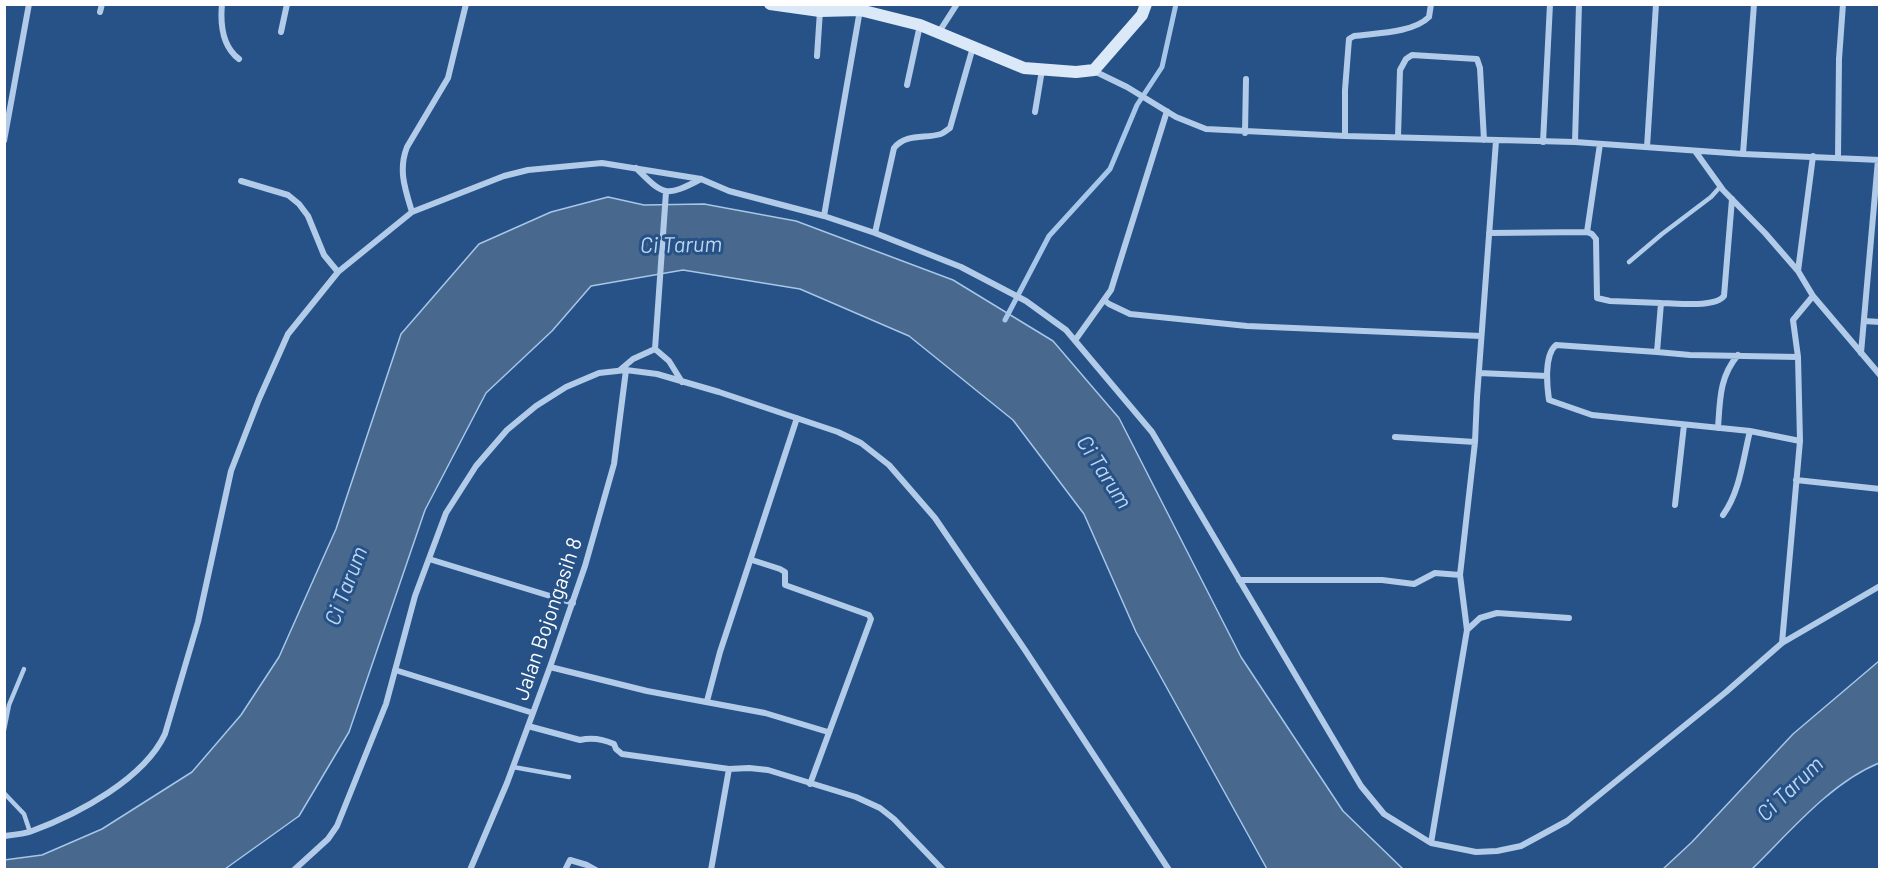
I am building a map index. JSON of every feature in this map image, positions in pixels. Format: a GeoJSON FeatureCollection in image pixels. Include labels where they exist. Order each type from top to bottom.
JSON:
{"type":"FeatureCollection","features":[{"type":"Feature","properties":{"kind":"street"},"geometry":{"type":"LineString","coordinates":[[4,141],[29,4]]}},
{"type":"Feature","properties":{"kind":"street"},"geometry":{"type":"LineString","coordinates":[[222,4],[226,45],[230,52],[240,59]]}},
{"type":"Feature","properties":{"kind":"street"},"geometry":{"type":"LineString","coordinates":[[281,32],[287,4]]}},
{"type":"Feature","properties":{"kind":"street"},"geometry":{"type":"LineString","coordinates":[[412,212],[402,177],[403,158],[407,147],[448,78],[466,4]]}},
{"type":"Feature","properties":{"kind":"street"},"geometry":{"type":"LineString","coordinates":[[770,4],[820,11],[861,7],[939,32],[1024,68],[1076,72],[1094,70],[1167,111],[1206,129],[1245,133],[1575,142],[1743,154],[1879,160],[1862,353]]}},
{"type":"Feature","properties":{"kind":"street"},"geometry":{"type":"LineString","coordinates":[[939,32],[957,4]]}},
{"type":"Feature","properties":{"kind":"street"},"geometry":{"type":"LineString","coordinates":[[1094,70],[1142,15],[1146,4]]}},
{"type":"Feature","properties":{"kind":"street"},"geometry":{"type":"LineString","coordinates":[[1346,136],[1345,90],[1349,39],[1354,36],[1417,25],[1429,17],[1431,4]]}},
{"type":"Feature","properties":{"kind":"street"},"geometry":{"type":"LineString","coordinates":[[1543,142],[1550,4]]}},
{"type":"Feature","properties":{"kind":"street"},"geometry":{"type":"LineString","coordinates":[[1575,142],[1579,4]]}},
{"type":"Feature","properties":{"kind":"street"},"geometry":{"type":"LineString","coordinates":[[1647,147],[1656,4]]}},
{"type":"Feature","properties":{"kind":"street"},"geometry":{"type":"LineString","coordinates":[[1743,154],[1754,4]]}},
{"type":"Feature","properties":{"kind":"street"},"geometry":{"type":"LineString","coordinates":[[1838,158],[1839,59],[1843,4]]}},
{"type":"Feature","properties":{"kind":"street"},"geometry":{"type":"LineString","coordinates":[[824,216],[861,7]]}},
{"type":"Feature","properties":{"kind":"street"},"geometry":{"type":"LineString","coordinates":[[817,56],[820,11]]}},
{"type":"Feature","properties":{"kind":"street"},"geometry":{"type":"LineString","coordinates":[[907,85],[920,25]]}},
{"type":"Feature","properties":{"kind":"street"},"geometry":{"type":"LineString","coordinates":[[875,233],[894,148],[897,143],[915,136],[941,134],[950,128],[973,47]]}},
{"type":"Feature","properties":{"kind":"street"},"geometry":{"type":"LineString","coordinates":[[1398,137],[1400,70],[1406,59],[1412,55],[1477,59],[1480,68],[1484,140]]}},
{"type":"Feature","properties":{"kind":"street"},"geometry":{"type":"LineString","coordinates":[[1035,112],[1042,70]]}},
{"type":"Feature","properties":{"kind":"street"},"geometry":{"type":"LineString","coordinates":[[1245,133],[1246,79]]}},
{"type":"Feature","properties":{"kind":"street"},"geometry":{"type":"LineString","coordinates":[[1076,339],[1111,290],[1167,111]]}},
{"type":"Feature","properties":{"kind":"street"},"geometry":{"type":"LineString","coordinates":[[1431,843],[1467,630],[1460,575],[1475,442],[1496,141]]}},
{"type":"Feature","properties":{"kind":"street"},"geometry":{"type":"LineString","coordinates":[[1587,232],[1600,144]]}},
{"type":"Feature","properties":{"kind":"street"},"geometry":{"type":"LineString","coordinates":[[1695,151],[1720,187],[1765,233],[1798,272],[1813,296],[1880,375]]}},
{"type":"Feature","properties":{"kind":"street"},"geometry":{"type":"LineString","coordinates":[[1798,272],[1813,156]]}},
{"type":"Feature","properties":{"kind":"street"},"geometry":{"type":"LineString","coordinates":[[4,836],[30,832],[91,803],[116,788],[159,747],[165,734],[198,622],[231,471],[259,399],[288,334],[338,272],[412,212],[504,176],[528,170],[603,163],[701,179],[729,191],[824,216],[875,233],[961,267],[1026,301],[1066,330],[1076,339],[1152,432],[1361,786],[1384,813],[1431,843],[1476,852],[1497,851],[1521,846],[1567,821],[1726,692],[1782,643],[1880,586]]}},
{"type":"Feature","properties":{"kind":"street"},"geometry":{"type":"LineString","coordinates":[[635,168],[655,188],[666,192],[677,190],[701,179]]}},
{"type":"Feature","properties":{"kind":"street"},"geometry":{"type":"LineString","coordinates":[[241,181],[288,195],[299,204],[308,216],[324,255],[338,272]]}},
{"type":"Feature","properties":{"kind":"street"},"geometry":{"type":"LineString","coordinates":[[655,349],[666,192]]}},
{"type":"Feature","properties":{"kind":"street"},"geometry":{"type":"LineString","coordinates":[[1489,233],[1587,232],[1596,239],[1597,298],[1610,301],[1711,303],[1724,296],[1731,199]]}},
{"type":"Feature","properties":{"kind":"street"},"geometry":{"type":"LineString","coordinates":[[1782,643],[1800,441],[1798,357],[1793,320],[1813,296]]}},
{"type":"Feature","properties":{"kind":"street"},"geometry":{"type":"LineString","coordinates":[[1104,300],[1130,314],[1212,322],[1342,331],[1481,336]]}},
{"type":"Feature","properties":{"kind":"street"},"geometry":{"type":"LineString","coordinates":[[1657,352],[1661,303]]}},
{"type":"Feature","properties":{"kind":"street"},"geometry":{"type":"LineString","coordinates":[[1864,321],[1880,322]]}},
{"type":"Feature","properties":{"kind":"street"},"geometry":{"type":"LineString","coordinates":[[1798,357],[1690,355],[1556,345],[1551,349],[1546,376],[1549,400],[1578,412],[1750,431],[1800,441]]}},
{"type":"Feature","properties":{"kind":"street"},"geometry":{"type":"LineString","coordinates":[[623,371],[633,359],[655,349]]}},
{"type":"Feature","properties":{"kind":"street"},"geometry":{"type":"LineString","coordinates":[[655,349],[669,361],[682,382]]}},
{"type":"Feature","properties":{"kind":"street"},"geometry":{"type":"LineString","coordinates":[[1718,428],[1721,386],[1725,372],[1738,355]]}},
{"type":"Feature","properties":{"kind":"street"},"geometry":{"type":"LineString","coordinates":[[294,870],[328,839],[337,826],[386,704],[415,596],[446,513],[476,466],[507,430],[536,406],[566,387],[599,373],[623,371],[657,374],[838,432],[861,443],[889,465],[935,518],[1025,650],[1169,870]]}},
{"type":"Feature","properties":{"kind":"street","name":"Jalan Bojongasih 8"},"geometry":{"type":"LineString","coordinates":[[470,870],[513,767],[573,603],[614,464],[623,371]]}},
{"type":"Feature","properties":{"kind":"street"},"geometry":{"type":"LineString","coordinates":[[1479,373],[1546,376]]}},
{"type":"Feature","properties":{"kind":"street"},"geometry":{"type":"LineString","coordinates":[[707,701],[720,652],[797,418]]}},
{"type":"Feature","properties":{"kind":"street"},"geometry":{"type":"LineString","coordinates":[[1675,505],[1684,425]]}},
{"type":"Feature","properties":{"kind":"street"},"geometry":{"type":"LineString","coordinates":[[1724,515],[1731,505],[1750,431]]}},
{"type":"Feature","properties":{"kind":"street"},"geometry":{"type":"LineString","coordinates":[[1395,437],[1475,442]]}},
{"type":"Feature","properties":{"kind":"street"},"geometry":{"type":"LineString","coordinates":[[1796,480],[1880,489]]}},
{"type":"Feature","properties":{"kind":"street"},"geometry":{"type":"LineString","coordinates":[[429,559],[573,603]]}},
{"type":"Feature","properties":{"kind":"street"},"geometry":{"type":"LineString","coordinates":[[752,560],[780,569],[785,573],[786,585],[872,618],[810,784]]}},
{"type":"Feature","properties":{"kind":"street"},"geometry":{"type":"LineString","coordinates":[[1239,580],[1382,580],[1414,584],[1435,573],[1460,575]]}},
{"type":"Feature","properties":{"kind":"street"},"geometry":{"type":"LineString","coordinates":[[1467,630],[1480,618],[1497,613],[1569,618]]}},
{"type":"Feature","properties":{"kind":"street"},"geometry":{"type":"LineString","coordinates":[[550,667],[647,691],[765,713],[828,732]]}},
{"type":"Feature","properties":{"kind":"street"},"geometry":{"type":"LineString","coordinates":[[395,670],[533,713]]}},
{"type":"Feature","properties":{"kind":"street"},"geometry":{"type":"LineString","coordinates":[[528,726],[580,740],[588,737],[607,741],[614,744],[622,754],[729,769],[768,770],[856,796],[880,808],[894,819],[944,870]]}},
{"type":"Feature","properties":{"kind":"street"},"geometry":{"type":"LineString","coordinates":[[711,870],[729,769]]}},
{"type":"Feature","properties":{"kind":"street"},"geometry":{"type":"LineString","coordinates":[[565,870],[570,860],[596,870]]}},
{"type":"Feature","properties":{"kind":"lane"},"geometry":{"type":"LineString","coordinates":[[1629,262],[1711,197],[1720,187]]}},
{"type":"Feature","properties":{"kind":"lane"},"geometry":{"type":"LineString","coordinates":[[4,730],[9,705],[24,669]]}},
{"type":"Feature","properties":{"kind":"lane"},"geometry":{"type":"LineString","coordinates":[[513,767],[569,777]]}},
{"type":"Feature","properties":{"kind":"lane"},"geometry":{"type":"LineString","coordinates":[[4,793],[24,814],[30,832]]}},
{"type":"Feature","properties":{"kind":"water","name":"Ci Tarum"},"geometry":{"type":"Polygon","coordinates":[[[608,197],[644,205],[704,204],[796,221],[953,280],[1053,341],[1119,418],[1241,657],[1343,811],[1403,869],[1267,869],[1136,632],[1084,514],[1013,420],[909,336],[800,289],[683,270],[591,286],[552,331],[486,393],[425,510],[349,732],[299,816],[225,869],[5,870],[4,860],[42,855],[102,829],[192,772],[241,715],[279,657],[336,529],[401,334],[479,244],[551,212],[608,197]]]}},
{"type":"Feature","properties":{"kind":"water","name":"Ci Tarum"},"geometry":{"type":"Polygon","coordinates":[[[1879,661],[1879,763],[1861,772],[1827,796],[1752,869],[1663,869],[1692,842],[1793,734],[1879,661]]]}},
{"type":"Feature","properties":{"kind":"waterway"},"geometry":{"type":"LineString","coordinates":[[1005,320],[1049,236],[1110,169],[1137,105],[1162,67],[1176,4]]}}]}
